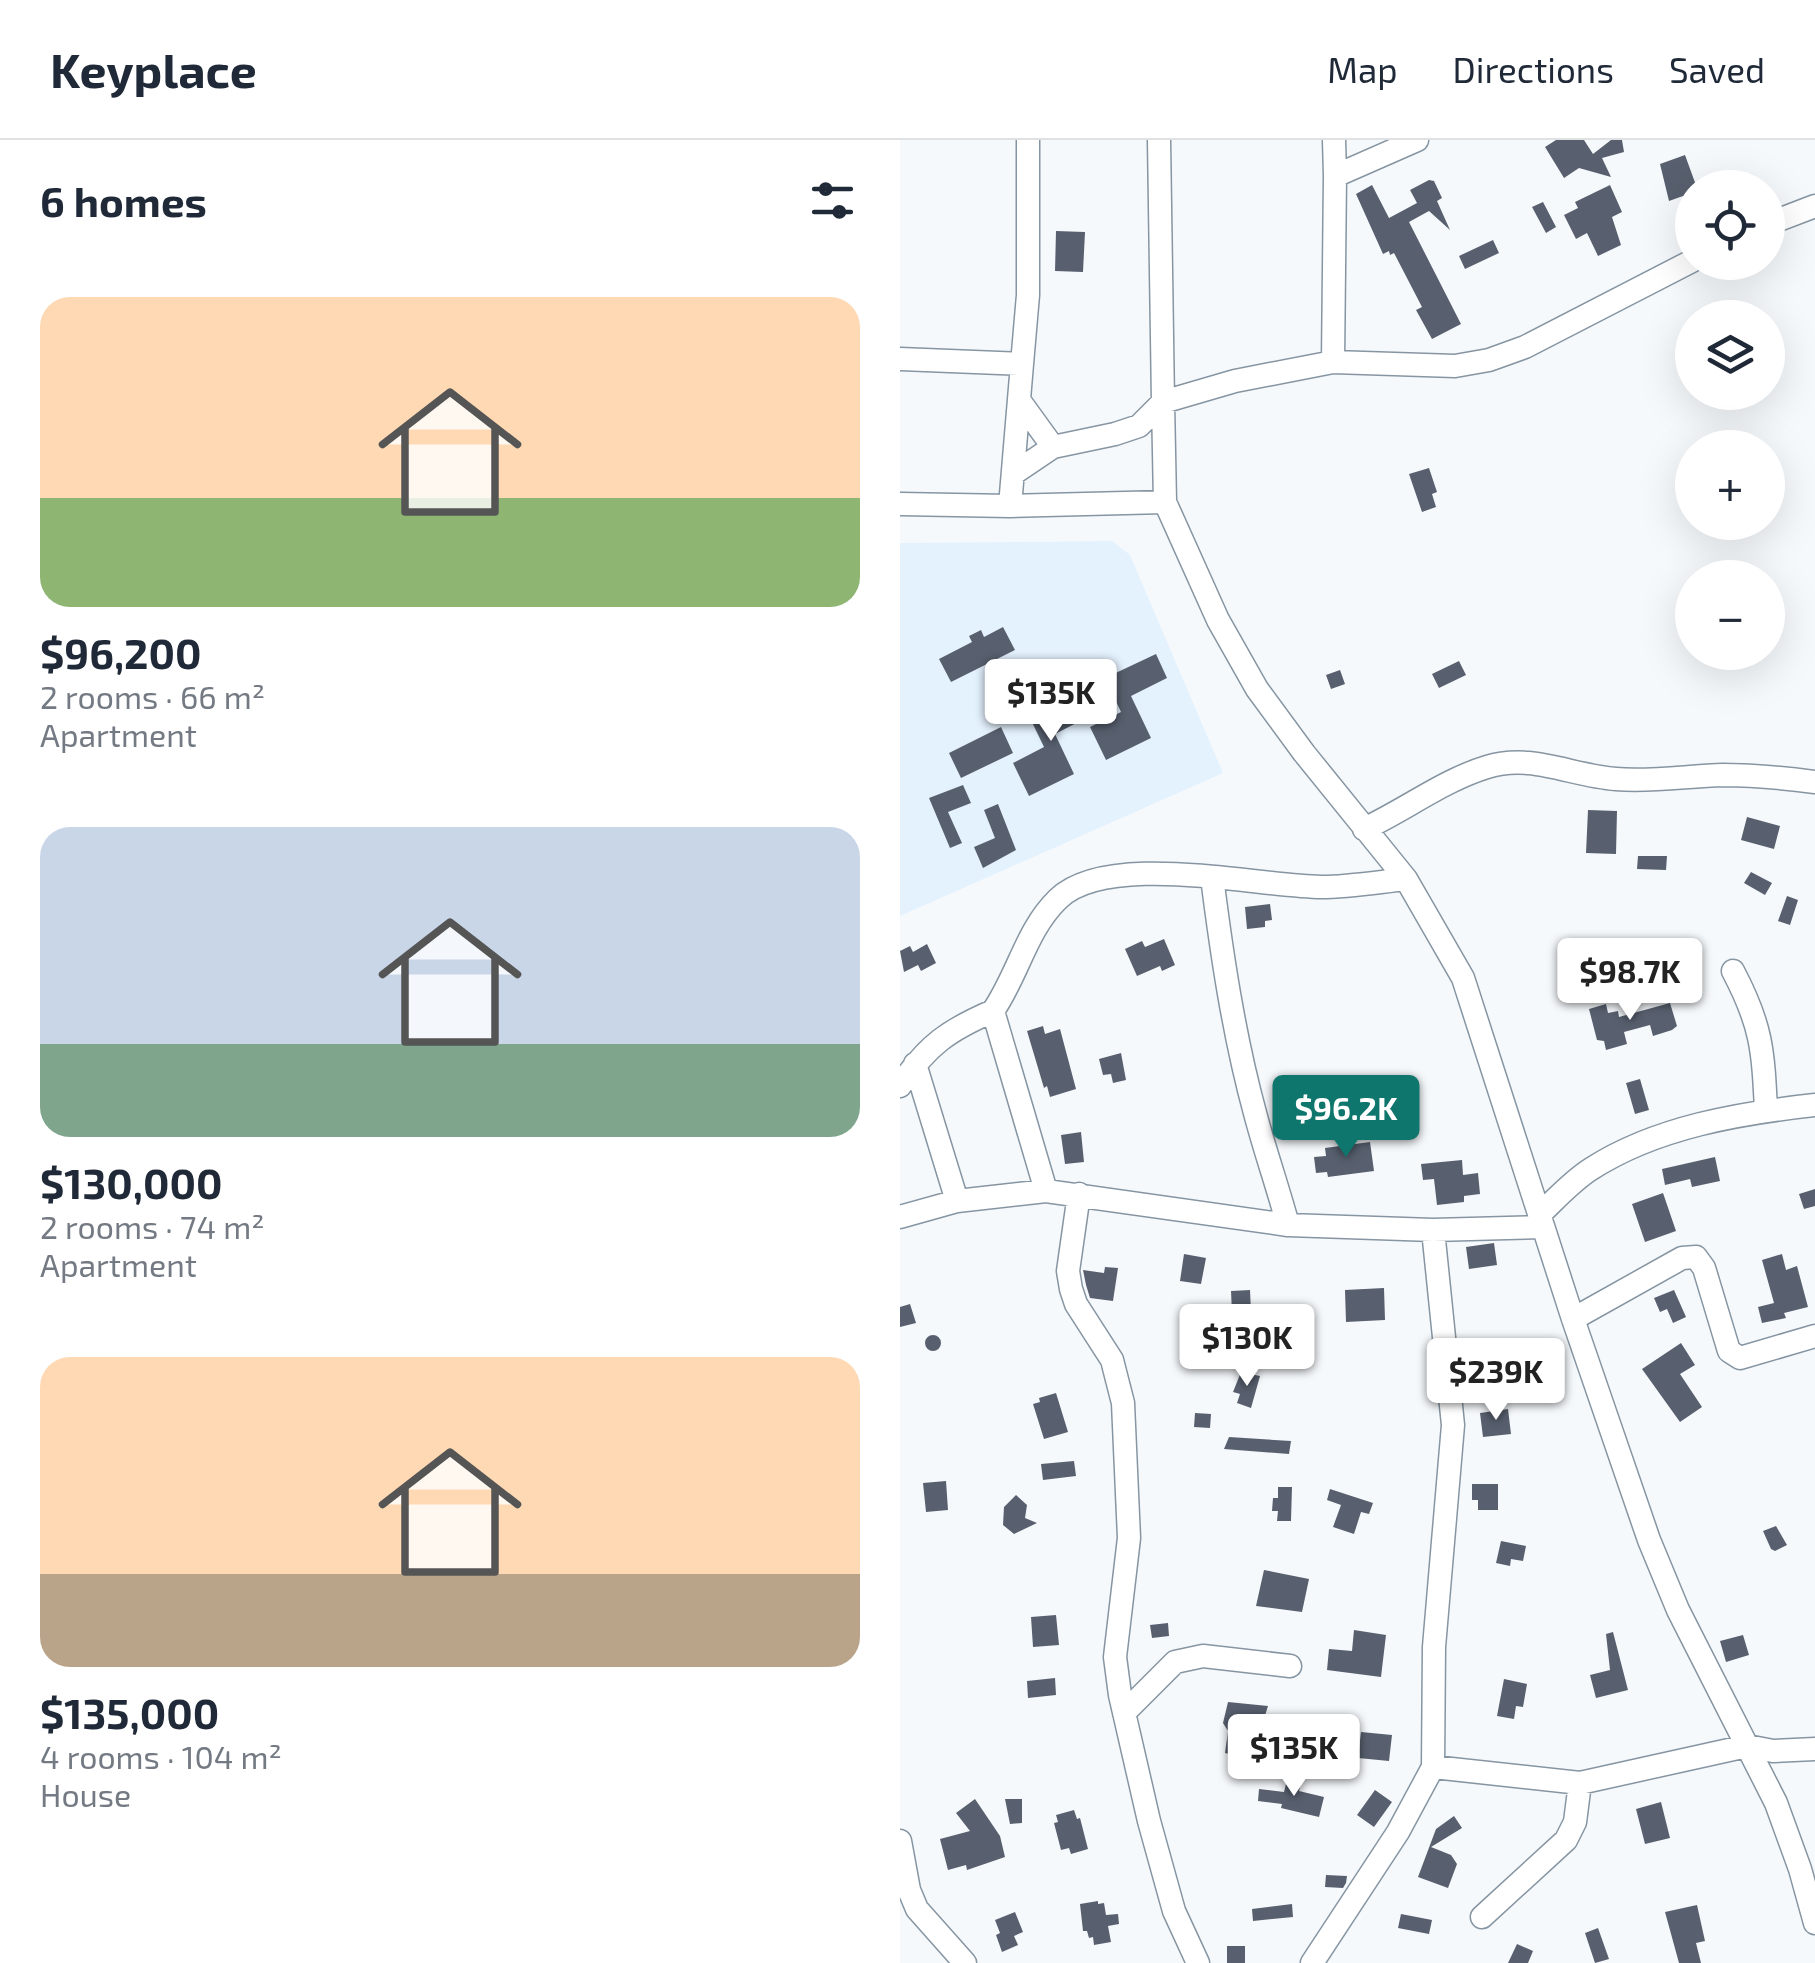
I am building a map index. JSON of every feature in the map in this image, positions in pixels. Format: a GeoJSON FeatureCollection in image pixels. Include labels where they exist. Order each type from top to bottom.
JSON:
{"type":"FeatureCollection","features":[{"type":"Feature","properties":{"kind":"street"},"geometry":{"type":"LineString","coordinates":[[1010,506],[1028,295],[1028,140]]}},
{"type":"Feature","properties":{"kind":"street"},"geometry":{"type":"LineString","coordinates":[[1159,140],[1165,502],[1218,620],[1257,689],[1406,880],[1463,978],[1649,1540],[1678,1610],[1808,1874],[1815,1923]]}},
{"type":"Feature","properties":{"kind":"street"},"geometry":{"type":"LineString","coordinates":[[1333,362],[1334,140]]}},
{"type":"Feature","properties":{"kind":"street"},"geometry":{"type":"LineString","coordinates":[[1336,176],[1417,140]]}},
{"type":"Feature","properties":{"kind":"street"},"geometry":{"type":"LineString","coordinates":[[1785,217],[1815,206]]}},
{"type":"Feature","properties":{"kind":"street"},"geometry":{"type":"LineString","coordinates":[[1014,474],[1053,447],[1139,426],[1163,402],[1236,381],[1333,362],[1455,366],[1489,360],[1525,347],[1675,271]]}},
{"type":"Feature","properties":{"kind":"street"},"geometry":{"type":"LineString","coordinates":[[900,359],[1022,364]]}},
{"type":"Feature","properties":{"kind":"street"},"geometry":{"type":"LineString","coordinates":[[1019,400],[1053,447]]}},
{"type":"Feature","properties":{"kind":"street"},"geometry":{"type":"LineString","coordinates":[[900,504],[1165,502]]}},
{"type":"Feature","properties":{"kind":"street"},"geometry":{"type":"LineString","coordinates":[[1364,830],[1485,767],[1515,761],[1610,779],[1740,776],[1815,782]]}},
{"type":"Feature","properties":{"kind":"street"},"geometry":{"type":"LineString","coordinates":[[900,1086],[934,1044],[954,1029],[994,1011],[1039,919],[1079,883],[1164,872],[1324,887],[1406,880]]}},
{"type":"Feature","properties":{"kind":"street"},"geometry":{"type":"LineString","coordinates":[[1212,877],[1236,1033],[1288,1225]]}},
{"type":"Feature","properties":{"kind":"street"},"geometry":{"type":"LineString","coordinates":[[1734,971],[1754,1012],[1763,1050],[1766,1110]]}},
{"type":"Feature","properties":{"kind":"street"},"geometry":{"type":"LineString","coordinates":[[994,1011],[1046,1191]]}},
{"type":"Feature","properties":{"kind":"street"},"geometry":{"type":"LineString","coordinates":[[915,1064],[956,1201]]}},
{"type":"Feature","properties":{"kind":"street"},"geometry":{"type":"LineString","coordinates":[[900,1217],[956,1201],[1046,1191],[1288,1225],[1433,1230],[1541,1221],[1580,1177],[1664,1135],[1766,1110],[1815,1105]]}},
{"type":"Feature","properties":{"kind":"street"},"geometry":{"type":"LineString","coordinates":[[1079,1194],[1068,1271],[1071,1289],[1076,1304],[1112,1360],[1123,1402],[1129,1538],[1115,1656],[1148,1821],[1174,1911],[1198,1963]]}},
{"type":"Feature","properties":{"kind":"street"},"geometry":{"type":"LineString","coordinates":[[1312,1963],[1398,1832],[1433,1766],[1434,1647],[1454,1426],[1433,1230]]}},
{"type":"Feature","properties":{"kind":"street"},"geometry":{"type":"LineString","coordinates":[[1573,1319],[1682,1258],[1696,1256],[1704,1268],[1728,1351],[1740,1358],[1815,1336]]}},
{"type":"Feature","properties":{"kind":"street"},"geometry":{"type":"LineString","coordinates":[[1124,1713],[1175,1662],[1203,1656],[1290,1666]]}},
{"type":"Feature","properties":{"kind":"street"},"geometry":{"type":"LineString","coordinates":[[1433,1766],[1580,1782],[1748,1746],[1773,1751],[1815,1749]]}},
{"type":"Feature","properties":{"kind":"street"},"geometry":{"type":"LineString","coordinates":[[1482,1917],[1566,1840],[1575,1822],[1580,1782]]}},
{"type":"Feature","properties":{"kind":"street"},"geometry":{"type":"LineString","coordinates":[[900,1840],[909,1890],[917,1909],[965,1963]]}},
{"type":"Feature","properties":{"kind":"shaded area"},"geometry":{"type":"Polygon","coordinates":[[[1112,541],[1130,555],[1223,773],[900,916],[900,543],[1112,541]]]}},
{"type":"Feature","properties":{"kind":"building"},"geometry":{"type":"Polygon","coordinates":[[[1556,140],[1584,140],[1593,154],[1611,140],[1622,140],[1624,152],[1602,158],[1611,177],[1579,168],[1564,178],[1545,147],[1556,140]]]}},
{"type":"Feature","properties":{"kind":"building"},"geometry":{"type":"Polygon","coordinates":[[[1685,155],[1690,170],[1675,170],[1675,199],[1669,201],[1660,164],[1685,155]]]}},
{"type":"Feature","properties":{"kind":"building"},"geometry":{"type":"Polygon","coordinates":[[[1434,181],[1442,198],[1437,201],[1450,230],[1429,211],[1409,222],[1461,324],[1432,339],[1416,310],[1422,307],[1394,253],[1383,254],[1356,194],[1372,185],[1389,218],[1417,203],[1410,190],[1434,181]]]}},
{"type":"Feature","properties":{"kind":"building"},"geometry":{"type":"Polygon","coordinates":[[[1610,185],[1622,212],[1612,217],[1621,245],[1598,256],[1587,233],[1576,239],[1564,215],[1578,208],[1575,202],[1610,185]]]}},
{"type":"Feature","properties":{"kind":"building"},"geometry":{"type":"Polygon","coordinates":[[[1543,202],[1556,227],[1546,233],[1532,207],[1543,202]]]}},
{"type":"Feature","properties":{"kind":"building"},"geometry":{"type":"Polygon","coordinates":[[[1056,231],[1085,232],[1083,272],[1055,271],[1056,231]]]}},
{"type":"Feature","properties":{"kind":"building"},"geometry":{"type":"Polygon","coordinates":[[[1493,240],[1499,253],[1465,269],[1459,256],[1493,240]]]}},
{"type":"Feature","properties":{"kind":"building"},"geometry":{"type":"Polygon","coordinates":[[[1429,468],[1437,492],[1432,494],[1436,507],[1422,512],[1409,474],[1429,468]]]}},
{"type":"Feature","properties":{"kind":"building"},"geometry":{"type":"Polygon","coordinates":[[[1003,627],[1015,650],[951,682],[939,659],[972,642],[969,636],[981,630],[984,637],[1003,627]]]}},
{"type":"Feature","properties":{"kind":"building"},"geometry":{"type":"Polygon","coordinates":[[[1156,654],[1167,678],[1131,696],[1151,738],[1106,760],[1090,727],[1121,712],[1105,678],[1156,654]]]}},
{"type":"Feature","properties":{"kind":"building"},"geometry":{"type":"Polygon","coordinates":[[[1459,661],[1466,675],[1439,688],[1432,674],[1459,661]]]}},
{"type":"Feature","properties":{"kind":"building"},"geometry":{"type":"Polygon","coordinates":[[[1340,670],[1345,684],[1331,689],[1326,675],[1340,670]]]}},
{"type":"Feature","properties":{"kind":"building"},"geometry":{"type":"Polygon","coordinates":[[[1080,691],[1092,715],[1055,734],[1074,774],[1029,796],[1013,763],[1044,747],[1029,716],[1080,691]]]}},
{"type":"Feature","properties":{"kind":"building"},"geometry":{"type":"Polygon","coordinates":[[[1001,727],[1013,753],[961,778],[949,753],[1001,727]]]}},
{"type":"Feature","properties":{"kind":"building"},"geometry":{"type":"Polygon","coordinates":[[[963,785],[971,803],[948,812],[962,843],[950,848],[929,798],[963,785]]]}},
{"type":"Feature","properties":{"kind":"building"},"geometry":{"type":"Polygon","coordinates":[[[998,804],[1016,850],[983,868],[974,847],[995,838],[984,810],[998,804]]]}},
{"type":"Feature","properties":{"kind":"building"},"geometry":{"type":"Polygon","coordinates":[[[1588,810],[1617,811],[1616,854],[1586,853],[1588,810]]]}},
{"type":"Feature","properties":{"kind":"building"},"geometry":{"type":"Polygon","coordinates":[[[1747,817],[1780,826],[1774,849],[1741,840],[1747,817]]]}},
{"type":"Feature","properties":{"kind":"building"},"geometry":{"type":"Polygon","coordinates":[[[1638,856],[1667,856],[1666,870],[1637,869],[1638,856]]]}},
{"type":"Feature","properties":{"kind":"building"},"geometry":{"type":"Polygon","coordinates":[[[1751,872],[1772,883],[1765,895],[1744,883],[1751,872]]]}},
{"type":"Feature","properties":{"kind":"building"},"geometry":{"type":"Polygon","coordinates":[[[1787,896],[1798,900],[1790,925],[1778,921],[1787,896]]]}},
{"type":"Feature","properties":{"kind":"building"},"geometry":{"type":"Polygon","coordinates":[[[1270,904],[1272,920],[1265,921],[1265,927],[1247,929],[1245,907],[1270,904]]]}},
{"type":"Feature","properties":{"kind":"building"},"geometry":{"type":"Polygon","coordinates":[[[1164,939],[1175,965],[1162,971],[1160,966],[1137,976],[1125,949],[1142,941],[1145,947],[1164,939]]]}},
{"type":"Feature","properties":{"kind":"building"},"geometry":{"type":"Polygon","coordinates":[[[927,944],[936,963],[921,971],[918,965],[904,972],[900,951],[910,946],[913,952],[927,944]]]}},
{"type":"Feature","properties":{"kind":"building"},"geometry":{"type":"Polygon","coordinates":[[[1608,947],[1609,967],[1617,966],[1617,981],[1594,982],[1594,948],[1608,947]]]}},
{"type":"Feature","properties":{"kind":"building"},"geometry":{"type":"Polygon","coordinates":[[[1670,1003],[1677,1026],[1672,1030],[1653,1036],[1650,1025],[1624,1032],[1627,1044],[1606,1050],[1604,1041],[1597,1040],[1589,1009],[1606,1004],[1608,1013],[1618,1011],[1619,1017],[1670,1003]]]}},
{"type":"Feature","properties":{"kind":"building"},"geometry":{"type":"Polygon","coordinates":[[[1043,1026],[1045,1034],[1060,1029],[1076,1089],[1050,1097],[1027,1031],[1043,1026]]]}},
{"type":"Feature","properties":{"kind":"building"},"geometry":{"type":"Polygon","coordinates":[[[1121,1053],[1126,1080],[1113,1083],[1111,1074],[1103,1075],[1099,1059],[1121,1053]]]}},
{"type":"Feature","properties":{"kind":"building"},"geometry":{"type":"Polygon","coordinates":[[[1640,1079],[1649,1110],[1635,1114],[1626,1083],[1640,1079]]]}},
{"type":"Feature","properties":{"kind":"building"},"geometry":{"type":"Polygon","coordinates":[[[1081,1132],[1084,1162],[1065,1164],[1061,1135],[1081,1132]]]}},
{"type":"Feature","properties":{"kind":"building"},"geometry":{"type":"Polygon","coordinates":[[[1370,1142],[1374,1171],[1328,1177],[1327,1172],[1316,1173],[1314,1157],[1326,1156],[1325,1148],[1370,1142]]]}},
{"type":"Feature","properties":{"kind":"building"},"geometry":{"type":"Polygon","coordinates":[[[1715,1157],[1720,1181],[1692,1187],[1690,1179],[1665,1185],[1662,1169],[1715,1157]]]}},
{"type":"Feature","properties":{"kind":"building"},"geometry":{"type":"Polygon","coordinates":[[[1462,1160],[1463,1175],[1478,1173],[1480,1194],[1464,1196],[1464,1202],[1437,1205],[1434,1179],[1423,1180],[1421,1164],[1462,1160]]]}},
{"type":"Feature","properties":{"kind":"building"},"geometry":{"type":"Polygon","coordinates":[[[1815,1189],[1815,1206],[1804,1209],[1799,1194],[1815,1189]]]}},
{"type":"Feature","properties":{"kind":"building"},"geometry":{"type":"Polygon","coordinates":[[[1663,1193],[1676,1231],[1645,1242],[1632,1204],[1663,1193]]]}},
{"type":"Feature","properties":{"kind":"building"},"geometry":{"type":"Polygon","coordinates":[[[1494,1243],[1497,1265],[1469,1269],[1466,1247],[1494,1243]]]}},
{"type":"Feature","properties":{"kind":"building"},"geometry":{"type":"Polygon","coordinates":[[[1184,1254],[1206,1258],[1201,1284],[1180,1281],[1184,1254]]]}},
{"type":"Feature","properties":{"kind":"building"},"geometry":{"type":"Polygon","coordinates":[[[1782,1254],[1786,1270],[1797,1266],[1808,1307],[1784,1313],[1786,1318],[1762,1323],[1758,1307],[1774,1303],[1762,1260],[1782,1254]]]}},
{"type":"Feature","properties":{"kind":"building"},"geometry":{"type":"Polygon","coordinates":[[[1105,1267],[1118,1268],[1113,1301],[1090,1298],[1086,1285],[1083,1270],[1104,1273],[1105,1267]]]}},
{"type":"Feature","properties":{"kind":"building"},"geometry":{"type":"Polygon","coordinates":[[[1384,1288],[1385,1320],[1346,1322],[1345,1290],[1384,1288]]]}},
{"type":"Feature","properties":{"kind":"building"},"geometry":{"type":"Polygon","coordinates":[[[1250,1290],[1251,1312],[1232,1313],[1231,1291],[1250,1290]]]}},
{"type":"Feature","properties":{"kind":"building"},"geometry":{"type":"Polygon","coordinates":[[[1674,1290],[1686,1317],[1673,1323],[1667,1309],[1660,1312],[1654,1298],[1674,1290]]]}},
{"type":"Feature","properties":{"kind":"building"},"geometry":{"type":"Polygon","coordinates":[[[910,1304],[916,1323],[900,1327],[900,1307],[910,1304]]]}},
{"type":"Feature","properties":{"kind":"building"},"geometry":{"type":"Polygon","coordinates":[[[933,1335],[941,1343],[933,1351],[925,1343],[933,1335]]]}},
{"type":"Feature","properties":{"kind":"building"},"geometry":{"type":"Polygon","coordinates":[[[1225,1336],[1240,1339],[1236,1357],[1221,1354],[1225,1336]]]}},
{"type":"Feature","properties":{"kind":"building"},"geometry":{"type":"Polygon","coordinates":[[[1681,1343],[1695,1365],[1680,1374],[1702,1407],[1680,1422],[1642,1369],[1681,1343]]]}},
{"type":"Feature","properties":{"kind":"building"},"geometry":{"type":"Polygon","coordinates":[[[1241,1372],[1260,1376],[1251,1408],[1237,1403],[1240,1394],[1233,1392],[1241,1372]]]}},
{"type":"Feature","properties":{"kind":"building"},"geometry":{"type":"Polygon","coordinates":[[[1056,1393],[1068,1432],[1044,1439],[1033,1404],[1056,1393]]]}},
{"type":"Feature","properties":{"kind":"building"},"geometry":{"type":"Polygon","coordinates":[[[1508,1409],[1511,1434],[1483,1437],[1480,1413],[1508,1409]]]}},
{"type":"Feature","properties":{"kind":"building"},"geometry":{"type":"Polygon","coordinates":[[[1195,1413],[1211,1414],[1210,1428],[1194,1427],[1195,1413]]]}},
{"type":"Feature","properties":{"kind":"building"},"geometry":{"type":"Polygon","coordinates":[[[1229,1437],[1291,1441],[1289,1454],[1224,1449],[1229,1437]]]}},
{"type":"Feature","properties":{"kind":"building"},"geometry":{"type":"Polygon","coordinates":[[[1074,1461],[1076,1476],[1043,1480],[1041,1464],[1074,1461]]]}},
{"type":"Feature","properties":{"kind":"building"},"geometry":{"type":"Polygon","coordinates":[[[946,1481],[948,1510],[926,1512],[923,1483],[946,1481]]]}},
{"type":"Feature","properties":{"kind":"building"},"geometry":{"type":"Polygon","coordinates":[[[1472,1484],[1498,1484],[1498,1510],[1478,1510],[1478,1500],[1472,1500],[1472,1484]]]}},
{"type":"Feature","properties":{"kind":"building"},"geometry":{"type":"Polygon","coordinates":[[[1278,1487],[1292,1487],[1291,1521],[1277,1521],[1278,1511],[1272,1511],[1278,1487]]]}},
{"type":"Feature","properties":{"kind":"building"},"geometry":{"type":"Polygon","coordinates":[[[1330,1489],[1373,1503],[1369,1514],[1361,1512],[1354,1534],[1333,1527],[1341,1505],[1327,1500],[1330,1489]]]}},
{"type":"Feature","properties":{"kind":"building"},"geometry":{"type":"Polygon","coordinates":[[[1016,1495],[1027,1505],[1025,1518],[1037,1523],[1014,1534],[1003,1525],[1004,1507],[1016,1495]]]}},
{"type":"Feature","properties":{"kind":"building"},"geometry":{"type":"Polygon","coordinates":[[[1776,1526],[1787,1545],[1775,1551],[1763,1531],[1776,1526]]]}},
{"type":"Feature","properties":{"kind":"building"},"geometry":{"type":"Polygon","coordinates":[[[1501,1541],[1526,1546],[1523,1561],[1511,1559],[1510,1566],[1496,1563],[1501,1541]]]}},
{"type":"Feature","properties":{"kind":"building"},"geometry":{"type":"Polygon","coordinates":[[[1264,1570],[1309,1579],[1302,1612],[1256,1606],[1264,1570]]]}},
{"type":"Feature","properties":{"kind":"building"},"geometry":{"type":"Polygon","coordinates":[[[1056,1615],[1059,1645],[1033,1647],[1031,1617],[1056,1615]]]}},
{"type":"Feature","properties":{"kind":"building"},"geometry":{"type":"Polygon","coordinates":[[[1168,1623],[1169,1636],[1152,1638],[1150,1625],[1168,1623]]]}},
{"type":"Feature","properties":{"kind":"building"},"geometry":{"type":"Polygon","coordinates":[[[1354,1630],[1386,1635],[1381,1677],[1327,1670],[1329,1649],[1352,1651],[1354,1630]]]}},
{"type":"Feature","properties":{"kind":"building"},"geometry":{"type":"Polygon","coordinates":[[[1613,1632],[1628,1690],[1596,1698],[1590,1675],[1610,1670],[1606,1634],[1613,1632]]]}},
{"type":"Feature","properties":{"kind":"building"},"geometry":{"type":"Polygon","coordinates":[[[1743,1635],[1749,1655],[1726,1662],[1720,1641],[1743,1635]]]}},
{"type":"Feature","properties":{"kind":"building"},"geometry":{"type":"Polygon","coordinates":[[[1055,1678],[1056,1695],[1028,1698],[1027,1681],[1055,1678]]]}},
{"type":"Feature","properties":{"kind":"building"},"geometry":{"type":"Polygon","coordinates":[[[1504,1679],[1527,1684],[1523,1707],[1516,1706],[1514,1719],[1497,1716],[1504,1679]]]}},
{"type":"Feature","properties":{"kind":"building"},"geometry":{"type":"Polygon","coordinates":[[[1228,1702],[1268,1706],[1263,1722],[1278,1727],[1267,1762],[1225,1753],[1228,1731],[1223,1723],[1228,1702]]]}},
{"type":"Feature","properties":{"kind":"building"},"geometry":{"type":"Polygon","coordinates":[[[1361,1732],[1392,1735],[1389,1761],[1358,1758],[1361,1732]]]}},
{"type":"Feature","properties":{"kind":"building"},"geometry":{"type":"Polygon","coordinates":[[[1287,1780],[1301,1783],[1299,1791],[1324,1797],[1319,1817],[1281,1808],[1282,1804],[1258,1801],[1259,1789],[1284,1792],[1287,1780]]]}},
{"type":"Feature","properties":{"kind":"building"},"geometry":{"type":"Polygon","coordinates":[[[1375,1790],[1392,1802],[1374,1827],[1357,1815],[1375,1790]]]}},
{"type":"Feature","properties":{"kind":"building"},"geometry":{"type":"Polygon","coordinates":[[[975,1799],[1000,1836],[1005,1857],[967,1870],[966,1865],[948,1870],[940,1839],[970,1831],[956,1813],[975,1799]]]}},
{"type":"Feature","properties":{"kind":"building"},"geometry":{"type":"Polygon","coordinates":[[[1005,1799],[1022,1799],[1022,1823],[1010,1824],[1005,1799]]]}},
{"type":"Feature","properties":{"kind":"building"},"geometry":{"type":"Polygon","coordinates":[[[1661,1802],[1670,1838],[1645,1844],[1636,1809],[1661,1802]]]}},
{"type":"Feature","properties":{"kind":"building"},"geometry":{"type":"Polygon","coordinates":[[[1074,1810],[1088,1849],[1071,1854],[1069,1848],[1061,1850],[1054,1823],[1058,1822],[1056,1815],[1074,1810]]]}},
{"type":"Feature","properties":{"kind":"building"},"geometry":{"type":"Polygon","coordinates":[[[1454,1816],[1462,1828],[1431,1847],[1451,1855],[1457,1864],[1448,1888],[1418,1877],[1436,1829],[1454,1816]]]}},
{"type":"Feature","properties":{"kind":"building"},"geometry":{"type":"Polygon","coordinates":[[[1326,1875],[1347,1876],[1346,1883],[1343,1888],[1325,1887],[1326,1875]]]}},
{"type":"Feature","properties":{"kind":"building"},"geometry":{"type":"Polygon","coordinates":[[[1104,1903],[1106,1915],[1118,1914],[1119,1924],[1108,1926],[1111,1942],[1094,1945],[1093,1937],[1083,1931],[1080,1904],[1104,1903]]]}},
{"type":"Feature","properties":{"kind":"building"},"geometry":{"type":"Polygon","coordinates":[[[1292,1904],[1293,1917],[1253,1921],[1252,1909],[1292,1904]]]}},
{"type":"Feature","properties":{"kind":"building"},"geometry":{"type":"Polygon","coordinates":[[[1697,1905],[1705,1941],[1696,1943],[1701,1963],[1679,1963],[1665,1912],[1697,1905]]]}},
{"type":"Feature","properties":{"kind":"building"},"geometry":{"type":"Polygon","coordinates":[[[1015,1912],[1023,1932],[1014,1936],[1018,1945],[1002,1952],[995,1920],[1015,1912]]]}},
{"type":"Feature","properties":{"kind":"building"},"geometry":{"type":"Polygon","coordinates":[[[1401,1914],[1432,1920],[1429,1934],[1398,1928],[1401,1914]]]}},
{"type":"Feature","properties":{"kind":"building"},"geometry":{"type":"Polygon","coordinates":[[[1598,1928],[1609,1959],[1595,1963],[1585,1933],[1598,1928]]]}},
{"type":"Feature","properties":{"kind":"building"},"geometry":{"type":"Polygon","coordinates":[[[1517,1944],[1533,1951],[1528,1963],[1508,1963],[1517,1944]]]}},
{"type":"Feature","properties":{"kind":"building"},"geometry":{"type":"Polygon","coordinates":[[[1227,1946],[1245,1946],[1245,1963],[1227,1963],[1227,1946]]]}}]}
